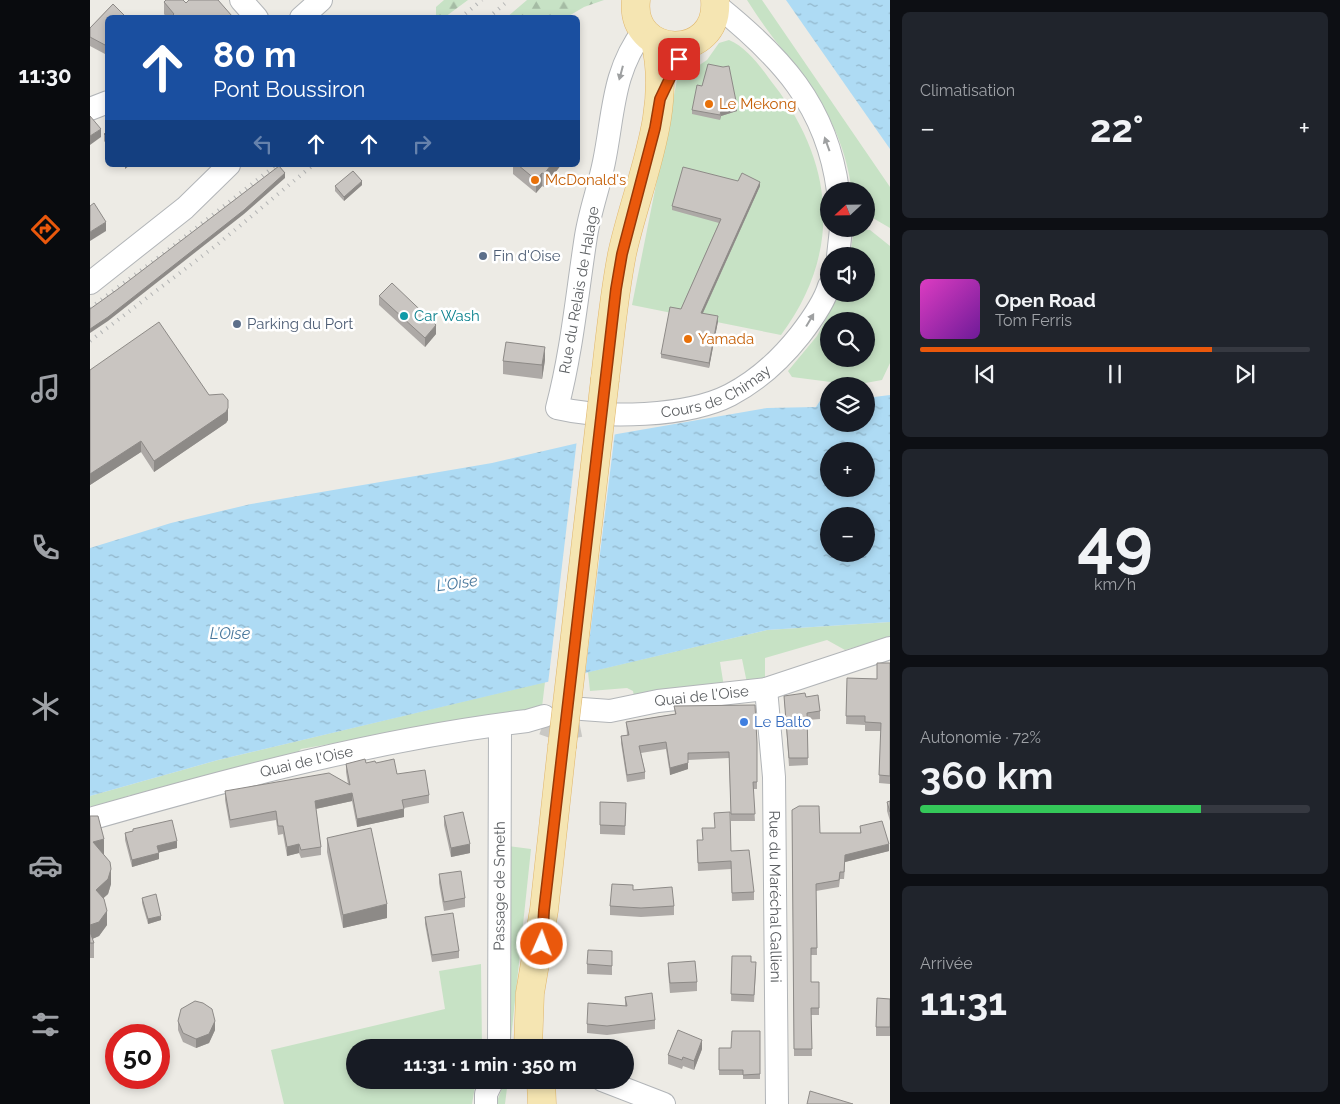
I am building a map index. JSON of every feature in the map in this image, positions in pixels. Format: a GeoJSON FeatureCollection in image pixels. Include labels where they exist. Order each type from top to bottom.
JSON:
{"type":"FeatureCollection","features":[{"type":"Feature","properties":{"kind":"main road"},"geometry":{"type":"LineString","coordinates":[[538,1039],[544,910],[605,379],[622,254],[655,128],[660,99],[661,75],[650,35],[637,17],[636,0]]}},
{"type":"Feature","properties":{"kind":"main road"},"geometry":{"type":"LineString","coordinates":[[650,35],[672,46],[688,44],[699,38],[710,26],[715,2]]}},
{"type":"Feature","properties":{"kind":"main road"},"geometry":{"type":"LineString","coordinates":[[660,99],[681,53],[688,44]]}},
{"type":"Feature","properties":{"kind":"street"},"geometry":{"type":"LineString","coordinates":[[304,15],[321,0]]}},
{"type":"Feature","properties":{"kind":"street"},"geometry":{"type":"LineString","coordinates":[[715,2],[772,52],[793,78],[814,112],[829,148],[836,182]]}},
{"type":"Feature","properties":{"kind":"street","name":"Rue du Relais de Halage"},"geometry":{"type":"LineString","coordinates":[[557,408],[572,343],[586,235],[603,165],[620,72],[627,55],[650,35]]}},
{"type":"Feature","properties":{"kind":"street"},"geometry":{"type":"LineString","coordinates":[[90,109],[105,103]]}},
{"type":"Feature","properties":{"kind":"street"},"geometry":{"type":"LineString","coordinates":[[90,282],[185,208],[226,167]]}},
{"type":"Feature","properties":{"kind":"street","name":"Cours de Chimay"},"geometry":{"type":"LineString","coordinates":[[557,408],[578,413],[616,416],[671,410],[729,396],[750,382],[787,352],[808,326],[821,302]]}},
{"type":"Feature","properties":{"kind":"street","name":"Quai de l'Oise"},"geometry":{"type":"LineString","coordinates":[[581,718],[658,701],[766,689],[890,648]]}},
{"type":"Feature","properties":{"kind":"street","name":"Rue du Maréchal Gallieni"},"geometry":{"type":"LineString","coordinates":[[766,689],[774,778],[777,1104]]}},
{"type":"Feature","properties":{"kind":"street","name":"Quai de l'Oise"},"geometry":{"type":"LineString","coordinates":[[90,819],[190,790],[280,768],[500,724],[538,720]]}},
{"type":"Feature","properties":{"kind":"street","name":"Passage de Smeth"},"geometry":{"type":"LineString","coordinates":[[499,1039],[500,724]]}},
{"type":"Feature","properties":{"kind":"street"},"geometry":{"type":"LineString","coordinates":[[486,1104],[486,1094],[488,1089]]}},
{"type":"Feature","properties":{"kind":"street"},"geometry":{"type":"LineString","coordinates":[[625,1089],[664,1104]]}},
{"type":"Feature","properties":{"kind":"green space"},"geometry":{"type":"Polygon","coordinates":[[[444,0],[468,0],[448,15],[436,15],[436,7],[444,0]]]}},
{"type":"Feature","properties":{"kind":"green space"},"geometry":{"type":"Polygon","coordinates":[[[527,0],[604,0],[584,7],[570,15],[509,15],[527,0]]]}},
{"type":"Feature","properties":{"kind":"green space"},"geometry":{"type":"Polygon","coordinates":[[[747,0],[762,0],[890,187],[890,228],[875,219],[875,182],[850,182],[846,160],[837,134],[825,110],[812,89],[747,0]]]}},
{"type":"Feature","properties":{"kind":"green space"},"geometry":{"type":"Polygon","coordinates":[[[729,40],[742,48],[774,85],[794,115],[809,146],[819,177],[820,238],[822,238],[822,241],[814,272],[801,304],[781,335],[632,305],[677,80],[707,60],[719,43],[729,40]]]}},
{"type":"Feature","properties":{"kind":"green space"},"geometry":{"type":"Polygon","coordinates":[[[875,234],[890,246],[890,363],[882,380],[875,381],[875,377],[820,377],[820,381],[792,377],[788,371],[820,330],[820,367],[875,367],[875,312],[830,312],[835,302],[875,302],[875,247],[851,247],[853,238],[875,238],[875,234]]]}},
{"type":"Feature","properties":{"kind":"green space"},"geometry":{"type":"Polygon","coordinates":[[[890,622],[890,637],[887,638],[845,650],[827,640],[765,658],[765,679],[747,683],[742,659],[720,662],[724,687],[634,696],[633,691],[627,688],[590,691],[588,672],[767,630],[890,622]]]}},
{"type":"Feature","properties":{"kind":"green space"},"geometry":{"type":"Polygon","coordinates":[[[545,682],[542,707],[301,749],[293,757],[135,798],[130,795],[95,809],[90,806],[90,796],[218,760],[545,682]]]}},
{"type":"Feature","properties":{"kind":"green space"},"geometry":{"type":"Polygon","coordinates":[[[508,846],[531,849],[510,1039],[508,846]]]}},
{"type":"Feature","properties":{"kind":"green space"},"geometry":{"type":"Polygon","coordinates":[[[481,964],[482,1039],[346,1039],[346,1089],[474,1089],[472,1104],[284,1104],[271,1050],[445,1009],[439,971],[481,964]]]}},
{"type":"Feature","properties":{"kind":"green space"},"geometry":{"type":"Polygon","coordinates":[[[502,1089],[507,1089],[505,1104],[496,1104],[502,1089]]]}},
{"type":"Feature","properties":{"kind":"water"},"geometry":{"type":"Polygon","coordinates":[[[786,0],[890,0],[890,149],[786,0]]]}},
{"type":"Feature","properties":{"kind":"water","name":"L’Oise"},"geometry":{"type":"Polygon","coordinates":[[[890,395],[890,622],[767,630],[218,760],[90,796],[90,548],[171,523],[251,504],[492,463],[617,434],[767,408],[816,407],[820,401],[820,432],[875,432],[875,397],[890,395]]]}},
{"type":"Feature","properties":{"kind":"pier"},"geometry":{"type":"Polygon","coordinates":[[[615,432],[585,675],[548,684],[577,439],[615,432]]]}},
{"type":"Feature","properties":{"kind":"building"},"geometry":{"type":"Polygon","coordinates":[[[166,0],[183,0],[186,3],[189,0],[218,0],[231,15],[173,15],[164,2],[166,0]]]}},
{"type":"Feature","properties":{"kind":"building"},"geometry":{"type":"Polygon","coordinates":[[[113,4],[124,15],[105,15],[105,45],[90,37],[90,28],[113,4]]]}},
{"type":"Feature","properties":{"kind":"building"},"geometry":{"type":"Polygon","coordinates":[[[708,64],[723,67],[729,66],[737,106],[721,111],[720,115],[692,110],[697,85],[702,86],[708,64]]]}},
{"type":"Feature","properties":{"kind":"building"},"geometry":{"type":"Polygon","coordinates":[[[90,116],[101,129],[90,136],[90,116]]]}},
{"type":"Feature","properties":{"kind":"building"},"geometry":{"type":"Polygon","coordinates":[[[278,167],[285,173],[244,210],[108,317],[90,329],[90,309],[278,167]]]}},
{"type":"Feature","properties":{"kind":"building"},"geometry":{"type":"Polygon","coordinates":[[[520,167],[549,167],[536,180],[520,167]]]}},
{"type":"Feature","properties":{"kind":"building"},"geometry":{"type":"Polygon","coordinates":[[[683,167],[738,181],[742,173],[760,182],[701,313],[718,316],[709,363],[661,354],[670,307],[681,309],[721,219],[672,206],[683,167]]]}},
{"type":"Feature","properties":{"kind":"building"},"geometry":{"type":"Polygon","coordinates":[[[353,171],[362,181],[344,197],[335,186],[353,171]]]}},
{"type":"Feature","properties":{"kind":"building"},"geometry":{"type":"Polygon","coordinates":[[[94,203],[106,222],[90,232],[90,206],[94,203]]]}},
{"type":"Feature","properties":{"kind":"building"},"geometry":{"type":"Polygon","coordinates":[[[392,283],[436,325],[425,338],[379,296],[392,283]]]}},
{"type":"Feature","properties":{"kind":"building"},"geometry":{"type":"Polygon","coordinates":[[[159,322],[209,395],[223,394],[228,400],[228,408],[226,412],[154,461],[141,441],[90,474],[90,370],[159,322]]]}},
{"type":"Feature","properties":{"kind":"building"},"geometry":{"type":"Polygon","coordinates":[[[506,342],[545,347],[542,365],[503,361],[506,342]]]}},
{"type":"Feature","properties":{"kind":"building"},"geometry":{"type":"Polygon","coordinates":[[[877,663],[890,663],[890,776],[879,775],[881,723],[865,722],[865,716],[846,716],[847,678],[877,679],[877,663]]]}},
{"type":"Feature","properties":{"kind":"building"},"geometry":{"type":"Polygon","coordinates":[[[805,693],[806,697],[818,695],[820,711],[807,713],[808,758],[789,758],[784,696],[805,693]]]}},
{"type":"Feature","properties":{"kind":"building"},"geometry":{"type":"Polygon","coordinates":[[[755,705],[757,782],[753,782],[755,814],[731,814],[729,752],[688,753],[688,763],[670,768],[666,742],[639,746],[645,772],[627,775],[621,736],[629,735],[626,722],[676,714],[674,706],[755,705]]]}},
{"type":"Feature","properties":{"kind":"building"},"geometry":{"type":"Polygon","coordinates":[[[365,759],[366,763],[375,761],[376,763],[394,759],[397,774],[425,770],[429,795],[402,800],[404,809],[357,819],[352,793],[315,801],[321,847],[301,850],[299,844],[287,847],[283,826],[278,826],[276,811],[230,820],[225,791],[329,773],[350,785],[346,764],[365,759]]]}},
{"type":"Feature","properties":{"kind":"building"},"geometry":{"type":"Polygon","coordinates":[[[890,801],[890,812],[887,802],[890,801]]]}},
{"type":"Feature","properties":{"kind":"building"},"geometry":{"type":"Polygon","coordinates":[[[600,802],[626,803],[625,826],[600,825],[600,802]]]}},
{"type":"Feature","properties":{"kind":"building"},"geometry":{"type":"Polygon","coordinates":[[[799,806],[819,806],[820,833],[861,833],[860,826],[882,821],[889,844],[845,855],[844,872],[840,872],[839,880],[816,884],[817,948],[811,948],[811,982],[819,982],[819,1008],[811,1008],[812,1049],[794,1049],[792,810],[799,806]]]}},
{"type":"Feature","properties":{"kind":"building"},"geometry":{"type":"Polygon","coordinates":[[[463,812],[470,844],[451,848],[444,816],[463,812]]]}},
{"type":"Feature","properties":{"kind":"building"},"geometry":{"type":"Polygon","coordinates":[[[730,812],[731,851],[749,850],[754,892],[732,893],[731,861],[698,863],[697,840],[703,840],[702,828],[715,828],[714,813],[730,812]]]}},
{"type":"Feature","properties":{"kind":"building"},"geometry":{"type":"Polygon","coordinates":[[[90,816],[98,816],[104,839],[93,842],[110,862],[111,869],[108,879],[96,890],[104,899],[107,911],[99,922],[90,925],[90,816]]]}},
{"type":"Feature","properties":{"kind":"building"},"geometry":{"type":"Polygon","coordinates":[[[172,820],[177,841],[157,846],[159,853],[132,860],[125,833],[133,831],[133,829],[172,820]]]}},
{"type":"Feature","properties":{"kind":"building"},"geometry":{"type":"Polygon","coordinates":[[[371,828],[387,904],[343,915],[327,838],[371,828]]]}},
{"type":"Feature","properties":{"kind":"building"},"geometry":{"type":"Polygon","coordinates":[[[461,871],[465,898],[444,902],[439,874],[461,871]]]}},
{"type":"Feature","properties":{"kind":"building"},"geometry":{"type":"Polygon","coordinates":[[[612,884],[633,885],[633,890],[672,887],[674,906],[641,908],[610,906],[612,884]]]}},
{"type":"Feature","properties":{"kind":"building"},"geometry":{"type":"Polygon","coordinates":[[[156,894],[161,916],[148,919],[142,898],[156,894]]]}},
{"type":"Feature","properties":{"kind":"building"},"geometry":{"type":"Polygon","coordinates":[[[453,913],[459,951],[432,955],[425,917],[453,913]]]}},
{"type":"Feature","properties":{"kind":"building"},"geometry":{"type":"Polygon","coordinates":[[[90,932],[94,943],[90,943],[90,932]]]}},
{"type":"Feature","properties":{"kind":"building"},"geometry":{"type":"Polygon","coordinates":[[[588,950],[612,951],[612,966],[587,964],[588,950]]]}},
{"type":"Feature","properties":{"kind":"building"},"geometry":{"type":"Polygon","coordinates":[[[732,956],[751,956],[751,962],[756,962],[754,995],[731,994],[732,956]]]}},
{"type":"Feature","properties":{"kind":"building"},"geometry":{"type":"Polygon","coordinates":[[[695,961],[697,982],[670,983],[668,963],[695,961]]]}},
{"type":"Feature","properties":{"kind":"building"},"geometry":{"type":"Polygon","coordinates":[[[652,993],[655,1020],[607,1026],[587,1024],[588,1003],[627,1006],[625,997],[652,993]]]}},
{"type":"Feature","properties":{"kind":"building"},"geometry":{"type":"Polygon","coordinates":[[[877,998],[890,999],[890,1027],[876,1027],[877,998]]]}},
{"type":"Feature","properties":{"kind":"building"},"geometry":{"type":"Polygon","coordinates":[[[195,1001],[203,1003],[212,1009],[215,1021],[209,1034],[196,1039],[183,1033],[178,1021],[181,1009],[195,1001]]]}},
{"type":"Feature","properties":{"kind":"building"},"geometry":{"type":"Polygon","coordinates":[[[678,1030],[702,1040],[694,1061],[683,1057],[682,1060],[668,1055],[678,1030]]]}},
{"type":"Feature","properties":{"kind":"building"},"geometry":{"type":"Polygon","coordinates":[[[732,1031],[760,1031],[760,1074],[743,1075],[743,1070],[719,1070],[719,1048],[731,1048],[732,1031]]]}},
{"type":"Feature","properties":{"kind":"building"},"geometry":{"type":"Polygon","coordinates":[[[810,1091],[853,1104],[807,1104],[810,1091]]]}},
{"type":"Feature","properties":{"kind":"tunnel"},"geometry":{"type":"LineString","coordinates":[[543,724],[560,730],[580,726]]}},
{"type":"Feature","properties":{"kind":"railway"},"geometry":{"type":"LineString","coordinates":[[464,15],[482,0]]}},
{"type":"Feature","properties":{"kind":"railway"},"geometry":{"type":"LineString","coordinates":[[492,15],[509,0]]}},
{"type":"Feature","properties":{"kind":"railway"},"geometry":{"type":"LineString","coordinates":[[90,308],[163,254],[273,167]]}},
{"type":"Feature","properties":{"kind":"railway"},"geometry":{"type":"LineString","coordinates":[[90,341],[218,244],[311,167]]}},
{"type":"Feature","properties":{"kind":"place","name":"Le Mekong"},"geometry":{"type":"Point","coordinates":[709,104]}},
{"type":"Feature","properties":{"kind":"place","name":"McDonald's"},"geometry":{"type":"Point","coordinates":[535,180]}},
{"type":"Feature","properties":{"kind":"place","name":"Fin d'Oise"},"geometry":{"type":"Point","coordinates":[483,256]}},
{"type":"Feature","properties":{"kind":"place","name":"Car Wash"},"geometry":{"type":"Point","coordinates":[404,316]}},
{"type":"Feature","properties":{"kind":"place","name":"Parking du Port"},"geometry":{"type":"Point","coordinates":[237,324]}},
{"type":"Feature","properties":{"kind":"place","name":"Yamada"},"geometry":{"type":"Point","coordinates":[688,339]}},
{"type":"Feature","properties":{"kind":"place","name":"Le Balto"},"geometry":{"type":"Point","coordinates":[744,722]}},
{"type":"Feature","properties":{"kind":"route"},"geometry":{"type":"LineString","coordinates":[[542,944],[544,910],[616,289],[622,254],[655,128],[660,99],[679,59]]}},
{"type":"Feature","properties":{"kind":"water label","name":"L'Oise"},"geometry":{"type":"Point","coordinates":[457,583]}}]}
